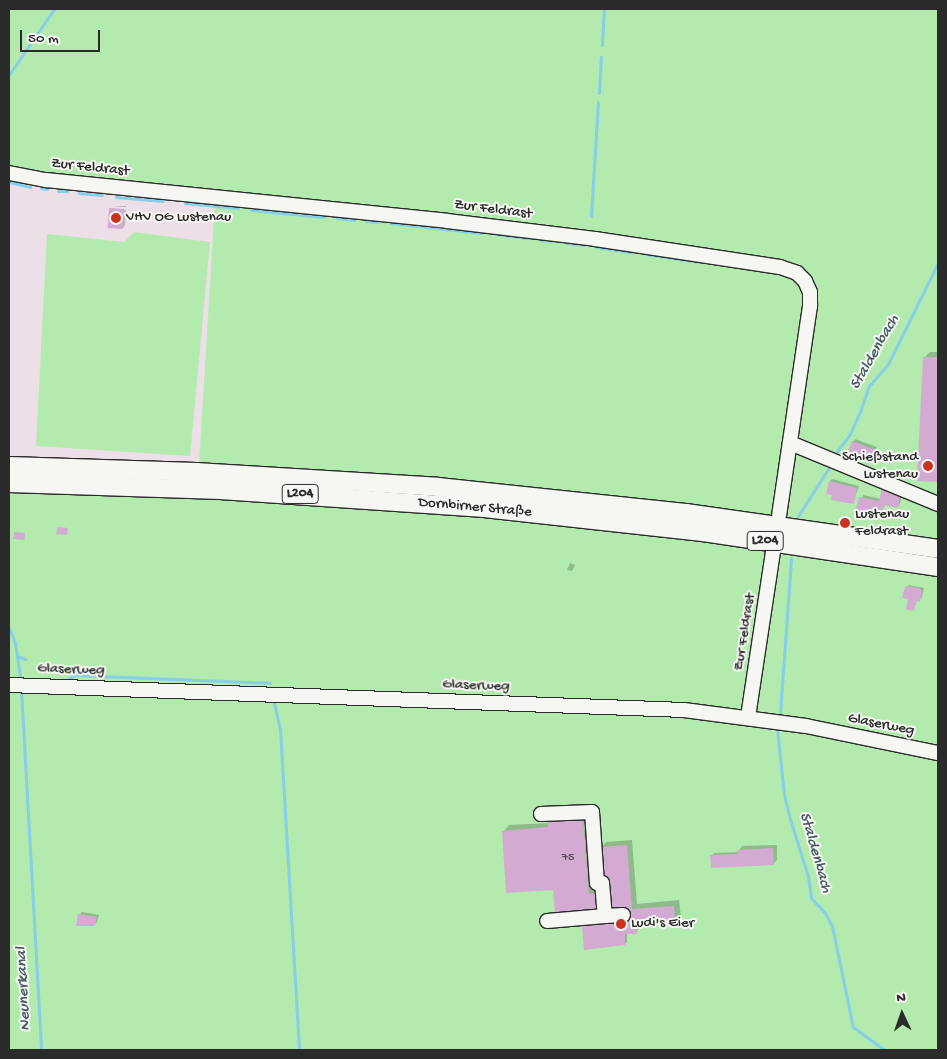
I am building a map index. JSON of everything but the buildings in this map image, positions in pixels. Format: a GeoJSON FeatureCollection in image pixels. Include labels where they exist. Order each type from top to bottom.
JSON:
{"type":"FeatureCollection","features":[{"type":"Feature","properties":{"kind":"main road","name":"Dornbirner Straße"},"geometry":{"type":"LineString","coordinates":[[9,466],[196,472],[438,487],[686,513],[938,549]]}},
{"type":"Feature","properties":{"kind":"main road","name":"Dornbirner Straße"},"geometry":{"type":"LineString","coordinates":[[9,483],[220,490],[474,507],[694,531],[938,567]]}},
{"type":"Feature","properties":{"kind":"street","name":"Zur Feldrast"},"geometry":{"type":"LineString","coordinates":[[9,173],[46,180],[476,224],[595,239],[780,267],[797,273],[805,281],[810,292],[810,306],[779,515]]}},
{"type":"Feature","properties":{"kind":"street"},"geometry":{"type":"LineString","coordinates":[[790,443],[938,504]]}},
{"type":"Feature","properties":{"kind":"street","name":"Zur Feldrast"},"geometry":{"type":"LineString","coordinates":[[748,717],[774,552]]}},
{"type":"Feature","properties":{"kind":"street","name":"Glaserweg"},"geometry":{"type":"LineString","coordinates":[[9,685],[666,709],[748,717],[938,753]]}},
{"type":"Feature","properties":{"kind":"street"},"geometry":{"type":"LineString","coordinates":[[541,814],[592,812],[597,883],[602,883],[605,916]]}},
{"type":"Feature","properties":{"kind":"street"},"geometry":{"type":"LineString","coordinates":[[547,920],[623,915]]}},
{"type":"Feature","properties":{"kind":"green space"},"geometry":{"type":"Polygon","coordinates":[[[9,9],[938,9],[938,1050],[9,1050],[9,486],[198,481],[215,204],[9,168],[9,9]]]}},
{"type":"Feature","properties":{"kind":"green space"},"geometry":{"type":"Polygon","coordinates":[[[134,232],[210,242],[190,456],[36,446],[47,234],[124,242],[134,232]]]}},
{"type":"Feature","properties":{"kind":"waterway","name":"Neunerkanal"},"geometry":{"type":"LineString","coordinates":[[9,75],[54,9]]}},
{"type":"Feature","properties":{"kind":"waterway"},"geometry":{"type":"LineString","coordinates":[[602,45],[604,9]]}},
{"type":"Feature","properties":{"kind":"waterway"},"geometry":{"type":"LineString","coordinates":[[599,93],[601,57]]}},
{"type":"Feature","properties":{"kind":"waterway"},"geometry":{"type":"LineString","coordinates":[[591,216],[598,102]]}},
{"type":"Feature","properties":{"kind":"waterway"},"geometry":{"type":"LineString","coordinates":[[9,182],[30,187]]}},
{"type":"Feature","properties":{"kind":"waterway"},"geometry":{"type":"LineString","coordinates":[[41,188],[47,189]]}},
{"type":"Feature","properties":{"kind":"waterway"},"geometry":{"type":"LineString","coordinates":[[58,191],[67,191]]}},
{"type":"Feature","properties":{"kind":"waterway"},"geometry":{"type":"LineString","coordinates":[[79,193],[102,195]]}},
{"type":"Feature","properties":{"kind":"waterway"},"geometry":{"type":"LineString","coordinates":[[116,197],[163,201]]}},
{"type":"Feature","properties":{"kind":"waterway"},"geometry":{"type":"LineString","coordinates":[[185,203],[238,208]]}},
{"type":"Feature","properties":{"kind":"waterway"},"geometry":{"type":"LineString","coordinates":[[251,210],[324,217]]}},
{"type":"Feature","properties":{"kind":"waterway"},"geometry":{"type":"LineString","coordinates":[[337,218],[354,220]]}},
{"type":"Feature","properties":{"kind":"waterway"},"geometry":{"type":"LineString","coordinates":[[366,221],[378,222]]}},
{"type":"Feature","properties":{"kind":"waterway"},"geometry":{"type":"LineString","coordinates":[[390,223],[480,233]]}},
{"type":"Feature","properties":{"kind":"waterway"},"geometry":{"type":"LineString","coordinates":[[495,234],[529,238]]}},
{"type":"Feature","properties":{"kind":"waterway"},"geometry":{"type":"LineString","coordinates":[[541,240],[555,241]]}},
{"type":"Feature","properties":{"kind":"waterway"},"geometry":{"type":"LineString","coordinates":[[567,243],[584,245]]}},
{"type":"Feature","properties":{"kind":"waterway"},"geometry":{"type":"LineString","coordinates":[[596,247],[633,252]]}},
{"type":"Feature","properties":{"kind":"waterway"},"geometry":{"type":"LineString","coordinates":[[645,254],[700,262]]}},
{"type":"Feature","properties":{"kind":"waterway","name":"Staldenbach"},"geometry":{"type":"LineString","coordinates":[[835,454],[850,434],[869,386],[888,364],[938,263]]}},
{"type":"Feature","properties":{"kind":"waterway","name":"Staldenbach"},"geometry":{"type":"LineString","coordinates":[[798,516],[828,469]]}},
{"type":"Feature","properties":{"kind":"waterway","name":"Staldenbach"},"geometry":{"type":"LineString","coordinates":[[780,713],[791,558]]}},
{"type":"Feature","properties":{"kind":"waterway","name":"Neunerkanal"},"geometry":{"type":"LineString","coordinates":[[9,628],[15,643],[21,683]]}},
{"type":"Feature","properties":{"kind":"waterway","name":"Neunerkanal"},"geometry":{"type":"LineString","coordinates":[[17,656],[25,659]]}},
{"type":"Feature","properties":{"kind":"waterway"},"geometry":{"type":"LineString","coordinates":[[69,678],[75,675],[270,683]]}},
{"type":"Feature","properties":{"kind":"waterway","name":"Neunerkanal"},"geometry":{"type":"LineString","coordinates":[[21,689],[41,1050]]}},
{"type":"Feature","properties":{"kind":"waterway"},"geometry":{"type":"LineString","coordinates":[[274,703],[280,729],[299,1050]]}},
{"type":"Feature","properties":{"kind":"waterway","name":"Staldenbach"},"geometry":{"type":"LineString","coordinates":[[777,729],[784,795],[790,819],[808,876],[811,898],[825,913],[832,926],[853,1027],[885,1050]]}},
{"type":"Feature","properties":{"kind":"place","name":"VHV OG Lustenau"},"geometry":{"type":"Point","coordinates":[116,218]}},
{"type":"Feature","properties":{"kind":"place","name":"Schießstand Lustenau"},"geometry":{"type":"Point","coordinates":[928,466]}},
{"type":"Feature","properties":{"kind":"place","name":"Lustenau Feldrast"},"geometry":{"type":"Point","coordinates":[845,523]}},
{"type":"Feature","properties":{"kind":"place","name":"Ludi's Eier"},"geometry":{"type":"Point","coordinates":[621,924]}}]}
